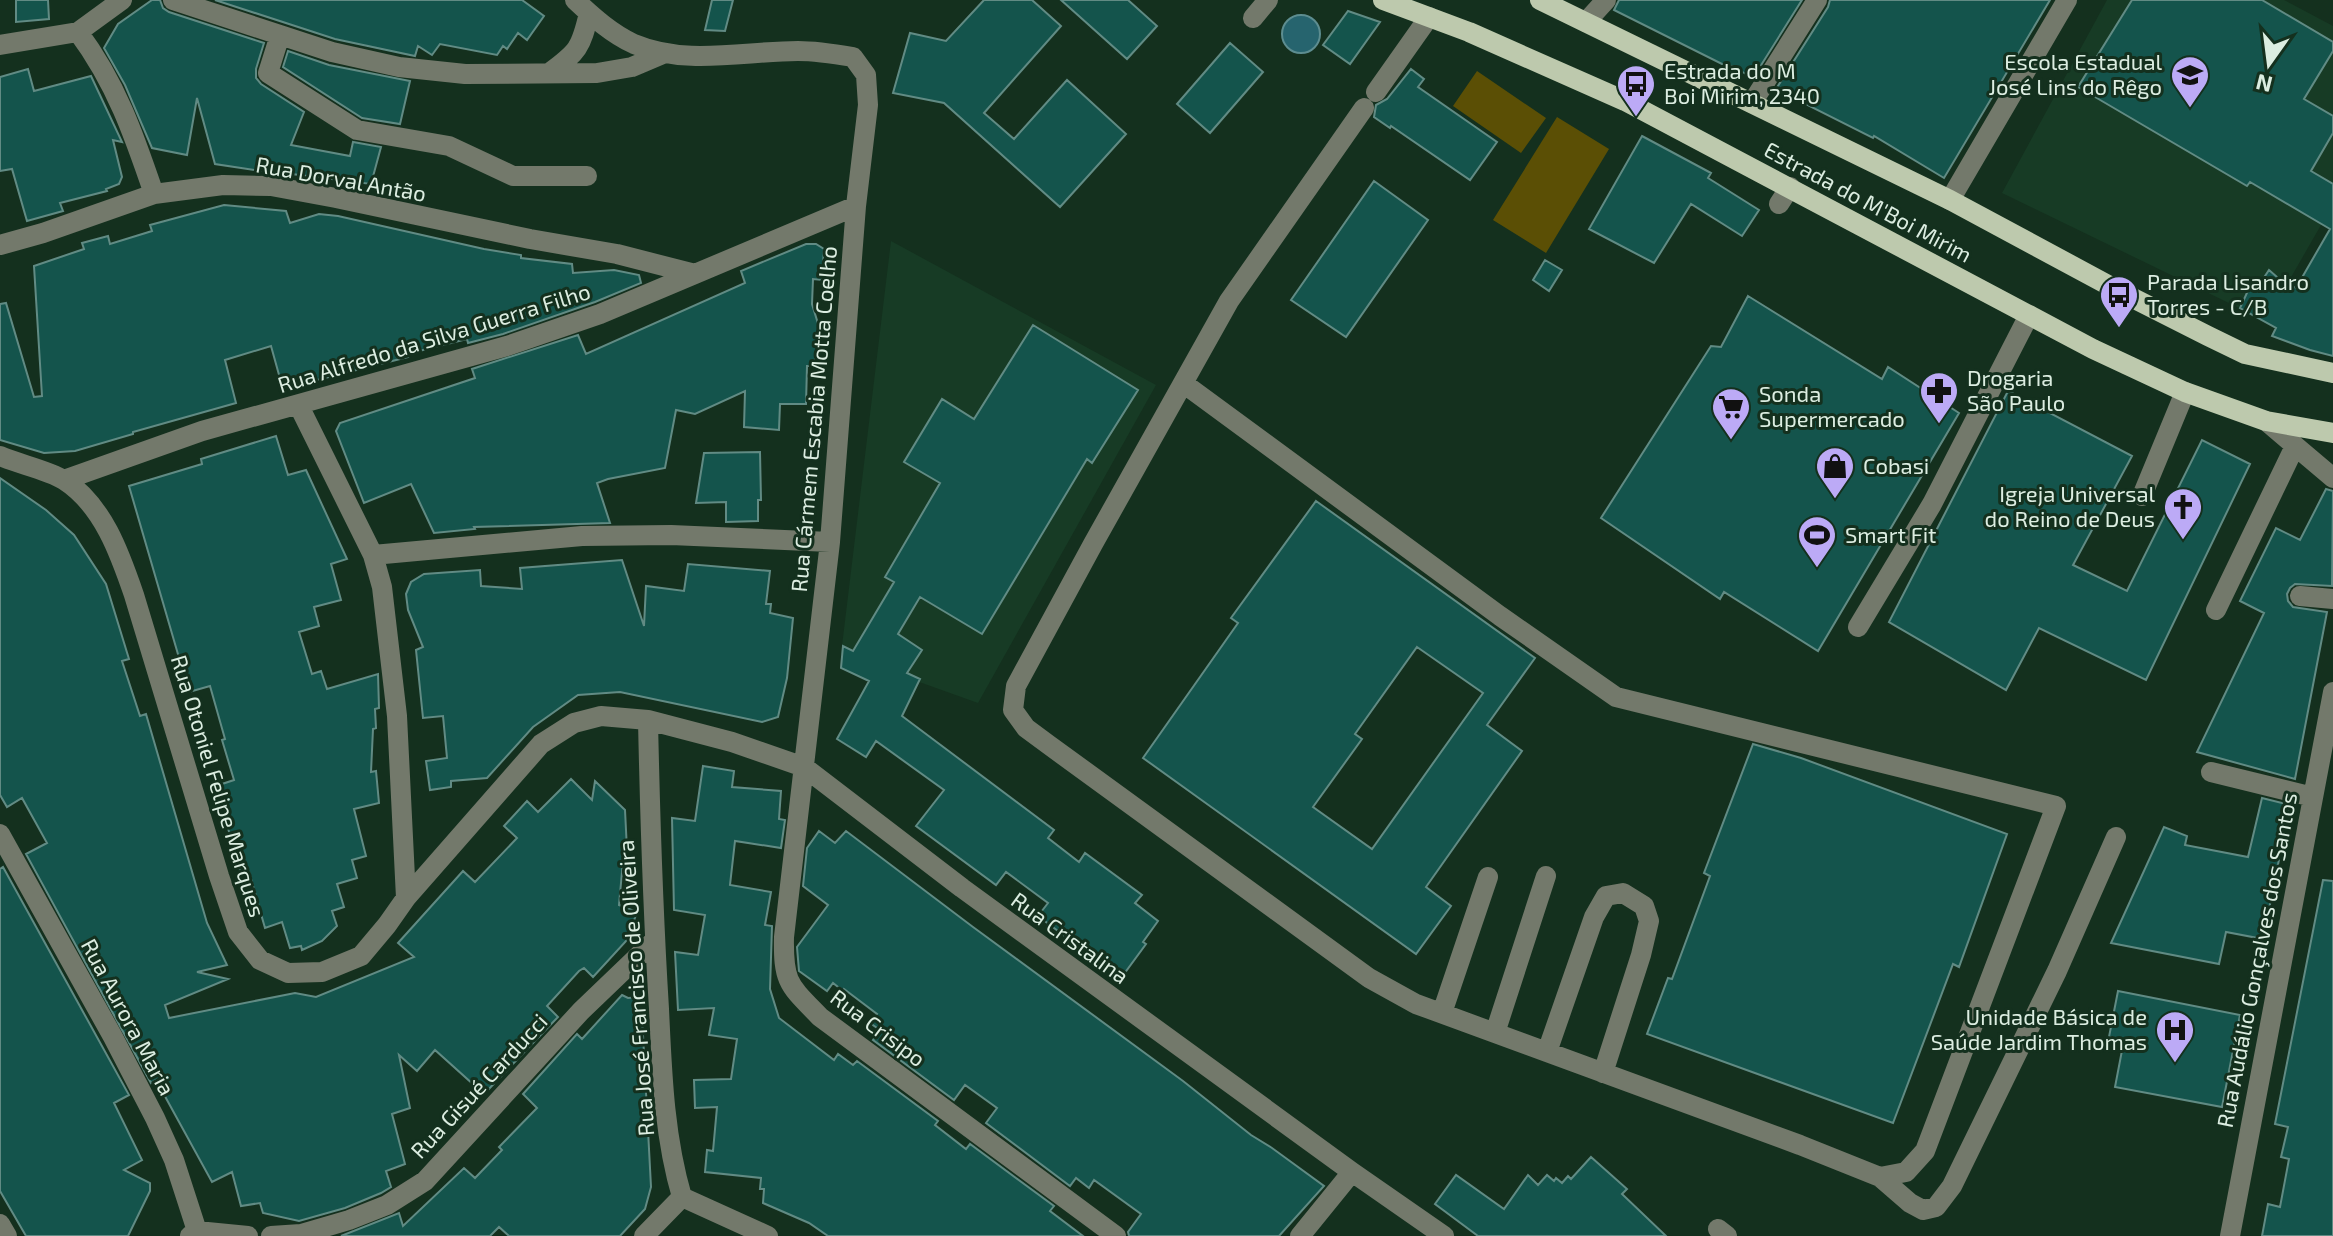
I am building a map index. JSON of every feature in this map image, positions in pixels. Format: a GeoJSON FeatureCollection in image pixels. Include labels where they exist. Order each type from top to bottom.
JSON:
{"type":"FeatureCollection","features":[{"type":"Feature","properties":{"kind":"main road","name":"Estrada do M'Boi Mirim"},"geometry":{"type":"LineString","coordinates":[[1383,0],[1625,101],[1784,195],[2185,392],[2266,421],[2333,433]]}},
{"type":"Feature","properties":{"kind":"main road","name":"Estrada do M'Boi Mirim"},"geometry":{"type":"LineString","coordinates":[[1550,2],[1950,200],[2121,292],[2245,354],[2333,373]]}},
{"type":"Feature","properties":{"kind":"street"},"geometry":{"type":"LineString","coordinates":[[0,45],[78,32],[122,0]]}},
{"type":"Feature","properties":{"kind":"street"},"geometry":{"type":"LineString","coordinates":[[173,0],[332,52],[399,67],[465,74],[597,73],[632,67],[665,53]]}},
{"type":"Feature","properties":{"kind":"street"},"geometry":{"type":"LineString","coordinates":[[1253,18],[1268,0]]}},
{"type":"Feature","properties":{"kind":"street"},"geometry":{"type":"LineString","coordinates":[[1586,22],[1606,0]]}},
{"type":"Feature","properties":{"kind":"street"},"geometry":{"type":"LineString","coordinates":[[1752,103],[1817,0]]}},
{"type":"Feature","properties":{"kind":"street"},"geometry":{"type":"LineString","coordinates":[[1950,200],[2067,0]]}},
{"type":"Feature","properties":{"kind":"street"},"geometry":{"type":"LineString","coordinates":[[549,73],[573,55],[583,40],[582,7]]}},
{"type":"Feature","properties":{"kind":"street"},"geometry":{"type":"LineString","coordinates":[[582,7],[611,31],[635,44],[665,53]]}},
{"type":"Feature","properties":{"kind":"street"},"geometry":{"type":"LineString","coordinates":[[1429,17],[1236,291],[1183,383],[1016,686],[1013,710],[1026,728],[1369,978],[1416,1004],[1880,1177],[1923,1210],[1936,1207],[1952,1186],[2057,971],[2116,837]]}},
{"type":"Feature","properties":{"kind":"street"},"geometry":{"type":"LineString","coordinates":[[78,32],[96,57],[130,123],[154,194]]}},
{"type":"Feature","properties":{"kind":"street"},"geometry":{"type":"LineString","coordinates":[[280,35],[268,73],[357,130],[449,146],[513,176],[587,176]]}},
{"type":"Feature","properties":{"kind":"street","name":"Rua Cármem Escabia Motta Coelho"},"geometry":{"type":"LineString","coordinates":[[665,53],[691,56],[799,51],[831,53],[853,57],[866,75],[868,105],[856,206],[830,542],[804,767]]}},
{"type":"Feature","properties":{"kind":"street","name":"Rua Dorval Antão"},"geometry":{"type":"LineString","coordinates":[[0,245],[154,194],[223,185],[271,186],[617,254],[695,274]]}},
{"type":"Feature","properties":{"kind":"street","name":"Rua Alfredo da Silva Guerra Filho"},"geometry":{"type":"LineString","coordinates":[[64,480],[202,431],[507,346],[600,314],[856,206]]}},
{"type":"Feature","properties":{"kind":"street"},"geometry":{"type":"LineString","coordinates":[[1858,627],[1932,504],[2029,315]]}},
{"type":"Feature","properties":{"kind":"street"},"geometry":{"type":"LineString","coordinates":[[1183,383],[1500,616],[1616,697],[2056,806],[1925,1151],[1906,1172],[1880,1177]]}},
{"type":"Feature","properties":{"kind":"street"},"geometry":{"type":"LineString","coordinates":[[2142,496],[2185,392]]}},
{"type":"Feature","properties":{"kind":"street"},"geometry":{"type":"LineString","coordinates":[[299,406],[373,555],[382,587],[397,716],[406,898]]}},
{"type":"Feature","properties":{"kind":"street"},"geometry":{"type":"LineString","coordinates":[[2266,421],[2333,478]]}},
{"type":"Feature","properties":{"kind":"street"},"geometry":{"type":"LineString","coordinates":[[2216,610],[2295,446]]}},
{"type":"Feature","properties":{"kind":"street"},"geometry":{"type":"LineString","coordinates":[[0,456],[64,480]]}},
{"type":"Feature","properties":{"kind":"street","name":"Rua Otoniel Felipe Marques"},"geometry":{"type":"LineString","coordinates":[[64,480],[96,509],[119,552],[238,932],[260,960],[288,973],[322,972],[361,956],[406,898],[541,744],[574,723],[601,716],[648,720]]}},
{"type":"Feature","properties":{"kind":"street"},"geometry":{"type":"LineString","coordinates":[[373,555],[582,536],[671,535],[830,542]]}},
{"type":"Feature","properties":{"kind":"street"},"geometry":{"type":"LineString","coordinates":[[2300,596],[2333,599]]}},
{"type":"Feature","properties":{"kind":"street","name":"Rua Audálio Gonçalves dos Santos"},"geometry":{"type":"LineString","coordinates":[[2230,1236],[2333,692]]}},
{"type":"Feature","properties":{"kind":"street","name":"Rua Cristalina"},"geometry":{"type":"LineString","coordinates":[[648,720],[732,742],[804,767],[962,888],[1444,1236]]}},
{"type":"Feature","properties":{"kind":"street","name":"Rua José Francisco de Oliveira"},"geometry":{"type":"LineString","coordinates":[[648,720],[649,825],[661,1070],[671,1160],[682,1197]]}},
{"type":"Feature","properties":{"kind":"street","name":"Rua Crisipo"},"geometry":{"type":"LineString","coordinates":[[804,767],[784,937],[784,966],[792,988],[820,1017],[1116,1236]]}},
{"type":"Feature","properties":{"kind":"street"},"geometry":{"type":"LineString","coordinates":[[2211,772],[2313,797]]}},
{"type":"Feature","properties":{"kind":"street","name":"Rua Aurora Maria"},"geometry":{"type":"LineString","coordinates":[[0,834],[155,1118],[174,1160],[194,1233]]}},
{"type":"Feature","properties":{"kind":"street"},"geometry":{"type":"LineString","coordinates":[[1495,1033],[1546,876]]}},
{"type":"Feature","properties":{"kind":"street"},"geometry":{"type":"LineString","coordinates":[[1442,1013],[1488,877]]}},
{"type":"Feature","properties":{"kind":"street"},"geometry":{"type":"LineString","coordinates":[[1547,1052],[1594,917],[1606,896],[1623,893],[1644,906],[1649,921],[1603,1073]]}},
{"type":"Feature","properties":{"kind":"street","name":"Rua Gisué Carducci"},"geometry":{"type":"LineString","coordinates":[[271,1236],[301,1234],[349,1220],[387,1205],[425,1181],[581,1011],[654,941]]}},
{"type":"Feature","properties":{"kind":"street"},"geometry":{"type":"LineString","coordinates":[[1300,1236],[1352,1172]]}},
{"type":"Feature","properties":{"kind":"street"},"geometry":{"type":"LineString","coordinates":[[644,1236],[682,1197],[768,1236]]}},
{"type":"Feature","properties":{"kind":"street"},"geometry":{"type":"LineString","coordinates":[[0,1224],[7,1236]]}},
{"type":"Feature","properties":{"kind":"street"},"geometry":{"type":"LineString","coordinates":[[194,1233],[248,1236]]}},
{"type":"Feature","properties":{"kind":"shaded area","name":"Escola Estadual José Lins do Rêgo"},"geometry":{"type":"Polygon","coordinates":[[[2107,0],[2284,0],[2333,26],[2333,204],[2266,321],[2002,193],[2107,0]]]}},
{"type":"Feature","properties":{"kind":"shaded area"},"geometry":{"type":"Polygon","coordinates":[[[1477,71],[1546,118],[1521,153],[1453,106],[1477,71]]]}},
{"type":"Feature","properties":{"kind":"shaded area"},"geometry":{"type":"Polygon","coordinates":[[[1557,117],[1609,149],[1546,253],[1493,220],[1557,117]]]}},
{"type":"Feature","properties":{"kind":"shaded area"},"geometry":{"type":"Polygon","coordinates":[[[891,241],[1156,385],[978,703],[841,654],[891,241]]]}},
{"type":"Feature","properties":{"kind":"water"},"geometry":{"type":"Polygon","coordinates":[[[1301,15],[1314,21],[1320,34],[1314,47],[1301,53],[1288,47],[1282,34],[1288,21],[1301,15]]]}},
{"type":"Feature","properties":{"kind":"building"},"geometry":{"type":"Polygon","coordinates":[[[16,0],[48,0],[49,19],[16,22],[16,0]]]}},
{"type":"Feature","properties":{"kind":"building"},"geometry":{"type":"Polygon","coordinates":[[[152,0],[160,0],[169,12],[264,43],[256,78],[304,112],[291,145],[350,156],[353,142],[381,147],[371,184],[215,164],[197,98],[187,155],[152,148],[125,85],[104,48],[118,24],[152,0]]]}},
{"type":"Feature","properties":{"kind":"building"},"geometry":{"type":"Polygon","coordinates":[[[215,0],[522,0],[544,16],[527,40],[518,33],[507,49],[503,46],[497,55],[440,44],[432,55],[418,46],[415,56],[335,39],[215,0]]]}},
{"type":"Feature","properties":{"kind":"building"},"geometry":{"type":"Polygon","coordinates":[[[712,0],[733,0],[725,31],[705,30],[712,0]]]}},
{"type":"Feature","properties":{"kind":"building"},"geometry":{"type":"Polygon","coordinates":[[[984,0],[1032,0],[1061,26],[984,113],[1014,139],[1067,80],[1126,134],[1060,207],[944,103],[893,93],[910,33],[946,41],[984,0]]]}},
{"type":"Feature","properties":{"kind":"building"},"geometry":{"type":"Polygon","coordinates":[[[1061,0],[1128,0],[1157,26],[1127,59],[1061,0]]]}},
{"type":"Feature","properties":{"kind":"building"},"geometry":{"type":"Polygon","coordinates":[[[1619,0],[1802,0],[1753,78],[1614,10],[1619,0]]]}},
{"type":"Feature","properties":{"kind":"building"},"geometry":{"type":"Polygon","coordinates":[[[1830,0],[2050,0],[1944,178],[1874,136],[1776,89],[1830,0]]]}},
{"type":"Feature","properties":{"kind":"building"},"geometry":{"type":"Polygon","coordinates":[[[2132,0],[2262,0],[2333,42],[2333,51],[2304,99],[2333,116],[2333,133],[2311,171],[2333,184],[2333,356],[2272,336],[2276,328],[2240,308],[2251,284],[2257,288],[2269,270],[2286,285],[2288,283],[2296,288],[2330,229],[2250,182],[2247,186],[2078,87],[2132,0]]]}},
{"type":"Feature","properties":{"kind":"building"},"geometry":{"type":"Polygon","coordinates":[[[1348,11],[1380,22],[1350,64],[1323,45],[1348,11]]]}},
{"type":"Feature","properties":{"kind":"building"},"geometry":{"type":"Polygon","coordinates":[[[1230,43],[1263,72],[1210,133],[1177,104],[1230,43]]]}},
{"type":"Feature","properties":{"kind":"building"},"geometry":{"type":"Polygon","coordinates":[[[288,51],[329,65],[410,81],[400,124],[362,118],[283,67],[288,51]]]}},
{"type":"Feature","properties":{"kind":"building"},"geometry":{"type":"Polygon","coordinates":[[[28,69],[34,91],[91,76],[122,142],[113,140],[122,177],[119,184],[107,191],[60,203],[63,211],[27,221],[12,169],[0,171],[0,77],[28,69]]]}},
{"type":"Feature","properties":{"kind":"building"},"geometry":{"type":"Polygon","coordinates":[[[1411,69],[1424,79],[1418,87],[1497,142],[1470,180],[1374,117],[1376,105],[1387,99],[1411,69]]]}},
{"type":"Feature","properties":{"kind":"building"},"geometry":{"type":"Polygon","coordinates":[[[1642,136],[1711,173],[1708,178],[1759,210],[1742,236],[1691,204],[1654,263],[1589,229],[1642,136]]]}},
{"type":"Feature","properties":{"kind":"building"},"geometry":{"type":"Polygon","coordinates":[[[1374,181],[1428,220],[1346,337],[1291,300],[1374,181]]]}},
{"type":"Feature","properties":{"kind":"building"},"geometry":{"type":"Polygon","coordinates":[[[224,205],[286,211],[290,223],[319,214],[338,216],[521,255],[521,258],[572,264],[573,273],[614,270],[639,275],[641,283],[503,334],[468,343],[467,339],[297,385],[295,378],[281,382],[271,346],[225,360],[236,403],[75,451],[44,453],[0,440],[0,304],[6,303],[34,397],[42,396],[34,266],[84,249],[82,243],[108,236],[110,244],[152,231],[150,225],[224,205]]]}},
{"type":"Feature","properties":{"kind":"building"},"geometry":{"type":"Polygon","coordinates":[[[806,244],[816,244],[824,249],[822,280],[813,279],[812,304],[820,330],[814,366],[807,366],[806,404],[780,404],[779,430],[744,427],[745,391],[695,414],[676,410],[665,468],[597,483],[610,523],[474,527],[434,533],[411,484],[364,503],[336,431],[340,423],[475,378],[472,369],[578,335],[586,354],[745,283],[741,271],[806,244]]]}},
{"type":"Feature","properties":{"kind":"building"},"geometry":{"type":"Polygon","coordinates":[[[1545,260],[1562,270],[1549,291],[1533,280],[1545,260]]]}},
{"type":"Feature","properties":{"kind":"building"},"geometry":{"type":"Polygon","coordinates":[[[1748,296],[1882,379],[1888,367],[1959,413],[1818,651],[1724,592],[1720,599],[1601,518],[1711,346],[1721,347],[1748,296]]]}},
{"type":"Feature","properties":{"kind":"building"},"geometry":{"type":"Polygon","coordinates":[[[1033,325],[1138,390],[1092,463],[1087,459],[982,634],[920,597],[898,634],[922,650],[907,673],[920,679],[902,716],[1054,830],[1048,838],[1079,862],[1085,853],[1142,895],[1135,903],[1158,921],[1143,942],[1146,944],[1121,978],[1038,916],[1048,903],[1006,872],[996,885],[916,826],[944,790],[876,741],[866,757],[837,739],[869,681],[841,668],[843,646],[853,651],[894,582],[885,577],[940,483],[904,462],[942,399],[974,419],[1033,325]]]}},
{"type":"Feature","properties":{"kind":"building"},"geometry":{"type":"Polygon","coordinates":[[[2008,391],[2132,456],[2073,565],[2127,591],[2202,440],[2250,464],[2146,680],[2039,628],[2006,690],[1889,622],[2008,391]]]}},
{"type":"Feature","properties":{"kind":"building"},"geometry":{"type":"Polygon","coordinates":[[[276,436],[288,475],[306,470],[347,559],[331,564],[341,600],[314,607],[319,626],[299,632],[312,674],[321,671],[327,689],[378,674],[379,708],[375,709],[371,772],[376,771],[379,803],[354,809],[366,856],[352,860],[357,878],[337,884],[344,907],[332,911],[337,926],[322,941],[302,950],[301,946],[290,948],[282,922],[265,928],[249,872],[241,874],[216,786],[234,780],[210,686],[189,692],[129,486],[202,464],[201,459],[276,436]]]}},
{"type":"Feature","properties":{"kind":"building"},"geometry":{"type":"Polygon","coordinates":[[[760,452],[758,521],[726,522],[726,502],[696,503],[704,453],[760,452]]]}},
{"type":"Feature","properties":{"kind":"building"},"geometry":{"type":"Polygon","coordinates":[[[0,478],[46,510],[74,535],[106,584],[129,659],[122,661],[140,716],[146,714],[207,923],[227,965],[197,972],[228,979],[165,1005],[169,1018],[295,993],[316,997],[414,957],[398,943],[463,871],[475,882],[517,838],[504,826],[527,801],[538,812],[571,779],[592,800],[595,781],[625,810],[627,850],[624,850],[619,905],[637,912],[627,940],[593,977],[584,968],[579,971],[547,1006],[558,1017],[484,1094],[435,1050],[417,1071],[399,1055],[410,1108],[392,1114],[405,1164],[386,1171],[391,1187],[381,1193],[345,1208],[299,1221],[263,1213],[260,1203],[241,1206],[232,1172],[212,1182],[156,1080],[151,1083],[26,854],[47,843],[22,798],[7,807],[0,795],[0,478]]]}},
{"type":"Feature","properties":{"kind":"building"},"geometry":{"type":"Polygon","coordinates":[[[2326,489],[2333,491],[2332,586],[2295,584],[2287,594],[2293,607],[2327,612],[2295,779],[2197,752],[2264,613],[2240,601],[2276,528],[2300,540],[2326,489]]]}},
{"type":"Feature","properties":{"kind":"building"},"geometry":{"type":"Polygon","coordinates":[[[1316,501],[1535,658],[1487,725],[1522,751],[1426,887],[1451,906],[1416,954],[1143,758],[1238,623],[1231,618],[1316,501]],[[1417,647],[1355,734],[1362,739],[1313,807],[1372,849],[1483,693],[1417,647]]]}},
{"type":"Feature","properties":{"kind":"building"},"geometry":{"type":"Polygon","coordinates":[[[622,560],[644,626],[646,586],[684,591],[688,564],[770,571],[766,604],[771,604],[770,613],[793,618],[787,678],[778,717],[762,722],[620,692],[578,695],[533,727],[487,778],[451,781],[451,787],[430,790],[426,761],[447,758],[443,716],[423,718],[416,650],[423,647],[408,610],[406,594],[411,582],[424,574],[480,570],[481,586],[522,589],[520,568],[622,560]]]}},
{"type":"Feature","properties":{"kind":"building"},"geometry":{"type":"Polygon","coordinates":[[[1753,744],[1801,758],[2007,834],[1959,967],[1953,964],[1893,1123],[1647,1034],[1668,978],[1672,979],[1710,876],[1704,873],[1753,744]]]}},
{"type":"Feature","properties":{"kind":"building"},"geometry":{"type":"Polygon","coordinates":[[[703,766],[734,771],[732,787],[781,791],[779,819],[785,820],[781,848],[735,841],[730,885],[771,892],[765,925],[772,926],[770,989],[779,1018],[834,1060],[838,1054],[853,1065],[857,1061],[938,1121],[935,1125],[966,1149],[970,1144],[1054,1206],[1050,1211],[1083,1236],[828,1236],[809,1223],[763,1203],[761,1178],[705,1172],[707,1150],[713,1151],[717,1107],[695,1108],[694,1080],[731,1079],[737,1039],[709,1035],[714,1008],[678,1010],[675,952],[698,955],[705,915],[674,910],[672,818],[695,821],[703,766]]]}},
{"type":"Feature","properties":{"kind":"building"},"geometry":{"type":"Polygon","coordinates":[[[2262,798],[2290,805],[2263,939],[2226,932],[2219,964],[2111,943],[2164,827],[2187,836],[2185,845],[2248,857],[2262,798]]]}},
{"type":"Feature","properties":{"kind":"building"},"geometry":{"type":"Polygon","coordinates":[[[819,831],[835,843],[846,831],[1251,1135],[1324,1186],[1279,1236],[1129,1236],[1128,1232],[1141,1214],[1094,1180],[1089,1188],[1076,1178],[1070,1186],[986,1123],[997,1108],[965,1085],[954,1100],[873,1040],[880,1030],[870,1023],[877,1014],[844,989],[833,983],[827,991],[799,971],[797,947],[828,905],[803,886],[807,848],[819,831]]]}},
{"type":"Feature","properties":{"kind":"building"},"geometry":{"type":"Polygon","coordinates":[[[3,867],[129,1095],[114,1103],[142,1160],[124,1170],[150,1183],[150,1191],[128,1236],[26,1236],[0,1191],[0,869],[3,867]]]}},
{"type":"Feature","properties":{"kind":"building"},"geometry":{"type":"Polygon","coordinates":[[[2323,880],[2333,881],[2333,1236],[2262,1236],[2268,1204],[2280,1207],[2289,1159],[2281,1157],[2288,1127],[2275,1124],[2323,880]]]}},
{"type":"Feature","properties":{"kind":"building","name":"Unidade Básica de Saúde Jardim Thomas"},"geometry":{"type":"Polygon","coordinates":[[[2118,991],[2240,1015],[2222,1107],[2115,1087],[2124,1040],[2109,1037],[2118,991]]]}},
{"type":"Feature","properties":{"kind":"building"},"geometry":{"type":"Polygon","coordinates":[[[622,995],[641,997],[651,1187],[645,1209],[620,1236],[509,1236],[499,1227],[490,1236],[341,1236],[399,1213],[403,1226],[464,1168],[475,1178],[502,1150],[499,1147],[537,1108],[523,1094],[577,1034],[582,1039],[622,995]]]}},
{"type":"Feature","properties":{"kind":"building"},"geometry":{"type":"Polygon","coordinates":[[[1591,1157],[1627,1189],[1622,1194],[1666,1236],[1478,1236],[1435,1204],[1456,1175],[1504,1209],[1528,1175],[1538,1185],[1547,1175],[1562,1183],[1568,1176],[1571,1179],[1591,1157]]]}},
{"type":"Feature","properties":{"kind":"place","name":"Escola Estadual José Lins do Rêgo"},"geometry":{"type":"Point","coordinates":[2190,109]}},
{"type":"Feature","properties":{"kind":"place","name":"Estrada do M Boi Mirim, 2340"},"geometry":{"type":"Point","coordinates":[1636,118]}},
{"type":"Feature","properties":{"kind":"place","name":"Parada Lisandro Torres - C/B"},"geometry":{"type":"Point","coordinates":[2119,329]}},
{"type":"Feature","properties":{"kind":"place","name":"Drogaria São Paulo"},"geometry":{"type":"Point","coordinates":[1939,425]}},
{"type":"Feature","properties":{"kind":"place","name":"Sonda Supermercado"},"geometry":{"type":"Point","coordinates":[1731,441]}},
{"type":"Feature","properties":{"kind":"place","name":"Cobasi"},"geometry":{"type":"Point","coordinates":[1835,500]}},
{"type":"Feature","properties":{"kind":"place","name":"Igreja Universal do Reino de Deus"},"geometry":{"type":"Point","coordinates":[2183,541]}},
{"type":"Feature","properties":{"kind":"place","name":"Smart Fit"},"geometry":{"type":"Point","coordinates":[1817,569]}},
{"type":"Feature","properties":{"kind":"place","name":"Unidade Básica de Saúde Jardim Thomas"},"geometry":{"type":"Point","coordinates":[2175,1064]}}]}
